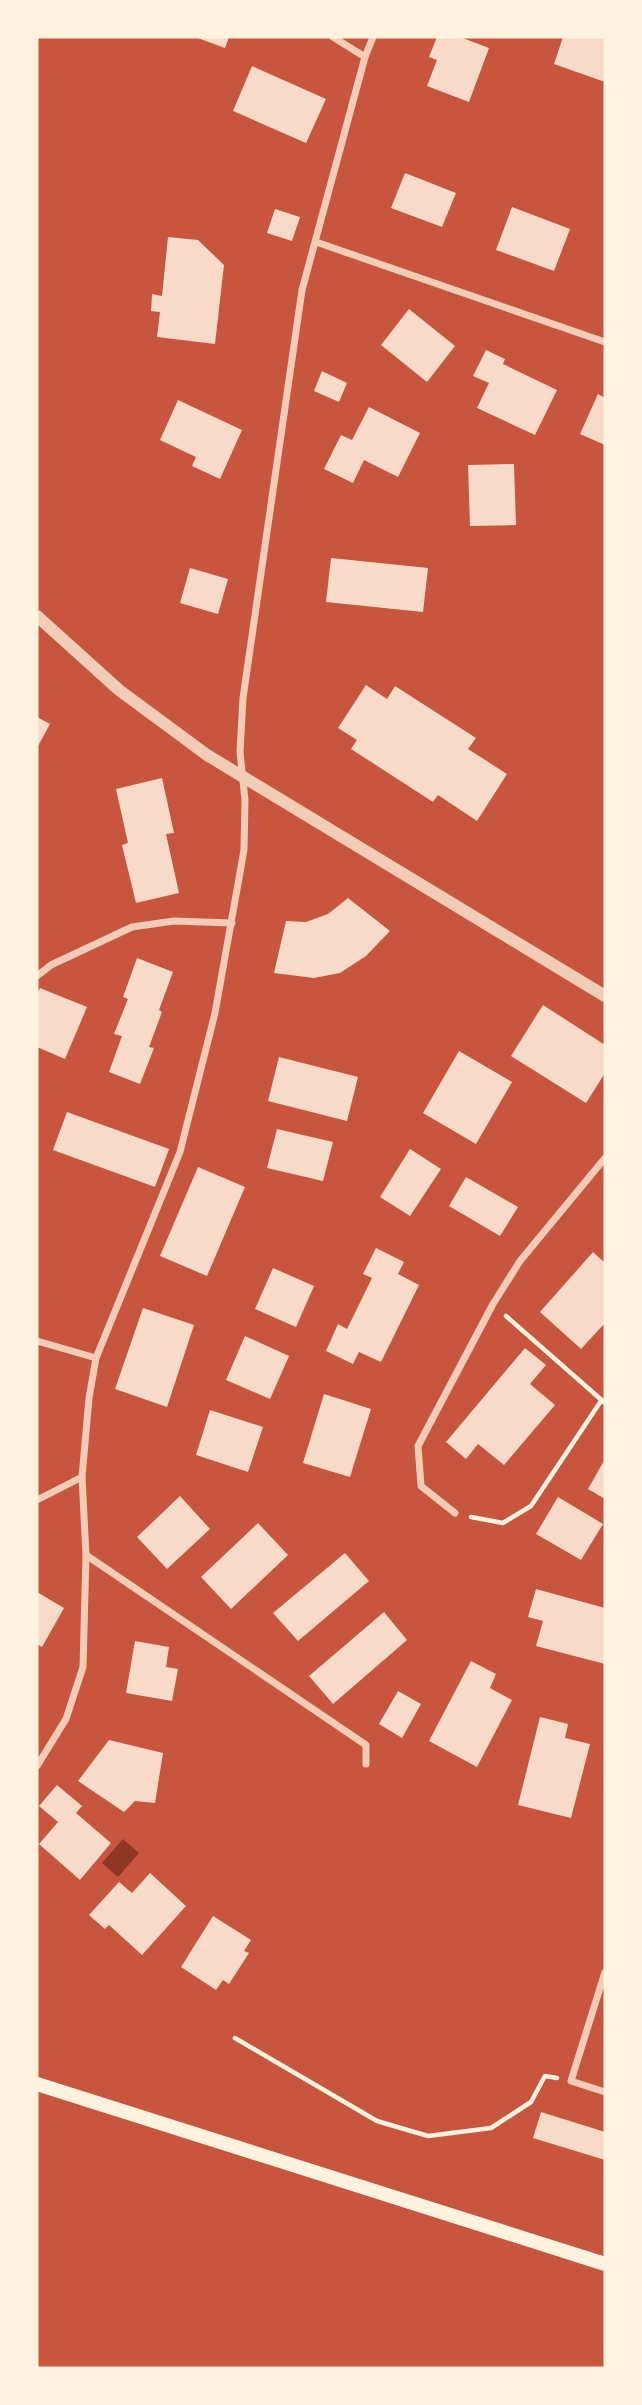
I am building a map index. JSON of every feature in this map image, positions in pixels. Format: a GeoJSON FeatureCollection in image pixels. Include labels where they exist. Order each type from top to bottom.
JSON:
{"type":"FeatureCollection","features":[{"type":"Feature","properties":{"kind":"main road"},"geometry":{"type":"LineString","coordinates":[[37,2084],[605,2264]]}},
{"type":"Feature","properties":{"kind":"street"},"geometry":{"type":"LineString","coordinates":[[333,37],[365,57]]}},
{"type":"Feature","properties":{"kind":"street"},"geometry":{"type":"LineString","coordinates":[[37,1766],[66,1718],[83,1667],[86,1555],[82,1477],[89,1398],[96,1358],[180,1152],[215,1013],[244,850],[240,752],[243,698],[302,290],[365,57],[373,37]]}},
{"type":"Feature","properties":{"kind":"street"},"geometry":{"type":"LineString","coordinates":[[316,242],[605,342]]}},
{"type":"Feature","properties":{"kind":"street"},"geometry":{"type":"LineString","coordinates":[[37,616],[119,690],[207,755],[605,996]]}},
{"type":"Feature","properties":{"kind":"street"},"geometry":{"type":"LineString","coordinates":[[37,976],[51,965],[132,927],[174,921],[232,923]]}},
{"type":"Feature","properties":{"kind":"street"},"geometry":{"type":"LineString","coordinates":[[454,1513],[421,1486],[418,1446],[493,1304],[520,1261],[605,1158]]}},
{"type":"Feature","properties":{"kind":"street"},"geometry":{"type":"LineString","coordinates":[[37,1340],[96,1358]]}},
{"type":"Feature","properties":{"kind":"street"},"geometry":{"type":"LineString","coordinates":[[37,1500],[82,1477]]}},
{"type":"Feature","properties":{"kind":"street"},"geometry":{"type":"LineString","coordinates":[[86,1555],[366,1745],[366,1764]]}},
{"type":"Feature","properties":{"kind":"street"},"geometry":{"type":"LineString","coordinates":[[605,1972],[571,2081],[605,2092]]}},
{"type":"Feature","properties":{"kind":"path"},"geometry":{"type":"LineString","coordinates":[[454,1513],[503,1523],[531,1506],[603,1402],[493,1304]]}},
{"type":"Feature","properties":{"kind":"path"},"geometry":{"type":"LineString","coordinates":[[235,2038],[377,2121],[428,2136],[491,2128],[531,2102],[545,2076],[571,2081]]}},
{"type":"Feature","properties":{"kind":"shaded area"},"geometry":{"type":"Polygon","coordinates":[[[123,1839],[139,1853],[118,1877],[102,1863],[123,1839]]]}},
{"type":"Feature","properties":{"kind":"building"},"geometry":{"type":"Polygon","coordinates":[[[195,37],[229,37],[225,48],[195,37]]]}},
{"type":"Feature","properties":{"kind":"building"},"geometry":{"type":"Polygon","coordinates":[[[437,37],[460,37],[489,48],[469,102],[427,86],[437,60],[429,57],[437,37]]]}},
{"type":"Feature","properties":{"kind":"building"},"geometry":{"type":"Polygon","coordinates":[[[563,37],[605,37],[605,82],[554,64],[563,37]]]}},
{"type":"Feature","properties":{"kind":"building"},"geometry":{"type":"Polygon","coordinates":[[[252,66],[326,99],[306,143],[233,111],[252,66]]]}},
{"type":"Feature","properties":{"kind":"building"},"geometry":{"type":"Polygon","coordinates":[[[405,173],[456,193],[442,227],[391,208],[405,173]]]}},
{"type":"Feature","properties":{"kind":"building"},"geometry":{"type":"Polygon","coordinates":[[[512,207],[570,229],[554,271],[496,250],[512,207]]]}},
{"type":"Feature","properties":{"kind":"building"},"geometry":{"type":"Polygon","coordinates":[[[275,209],[300,217],[292,241],[267,233],[275,209]]]}},
{"type":"Feature","properties":{"kind":"building"},"geometry":{"type":"Polygon","coordinates":[[[168,237],[198,240],[224,265],[215,344],[157,337],[160,312],[151,311],[152,294],[162,296],[168,237]]]}},
{"type":"Feature","properties":{"kind":"building"},"geometry":{"type":"Polygon","coordinates":[[[409,309],[455,346],[427,382],[381,345],[409,309]]]}},
{"type":"Feature","properties":{"kind":"building"},"geometry":{"type":"Polygon","coordinates":[[[486,350],[505,359],[503,364],[557,390],[535,435],[477,408],[489,383],[473,376],[486,350]]]}},
{"type":"Feature","properties":{"kind":"building"},"geometry":{"type":"Polygon","coordinates":[[[322,371],[347,383],[339,402],[314,391],[322,371]]]}},
{"type":"Feature","properties":{"kind":"building"},"geometry":{"type":"Polygon","coordinates":[[[598,394],[605,398],[605,445],[580,434],[598,394]]]}},
{"type":"Feature","properties":{"kind":"building"},"geometry":{"type":"Polygon","coordinates":[[[178,400],[242,430],[220,479],[192,466],[196,457],[160,440],[178,400]]]}},
{"type":"Feature","properties":{"kind":"building"},"geometry":{"type":"Polygon","coordinates":[[[369,407],[420,433],[398,477],[364,460],[353,483],[324,469],[341,435],[352,440],[369,407]]]}},
{"type":"Feature","properties":{"kind":"building"},"geometry":{"type":"Polygon","coordinates":[[[514,464],[516,525],[470,526],[468,465],[514,464]]]}},
{"type":"Feature","properties":{"kind":"building"},"geometry":{"type":"Polygon","coordinates":[[[331,558],[428,568],[423,612],[326,602],[331,558]]]}},
{"type":"Feature","properties":{"kind":"building"},"geometry":{"type":"Polygon","coordinates":[[[190,568],[228,579],[218,614],[180,603],[190,568]]]}},
{"type":"Feature","properties":{"kind":"building"},"geometry":{"type":"Polygon","coordinates":[[[366,685],[387,699],[395,686],[476,738],[468,749],[507,774],[477,821],[438,795],[433,802],[351,749],[357,740],[338,728],[366,685]]]}},
{"type":"Feature","properties":{"kind":"building"},"geometry":{"type":"Polygon","coordinates":[[[37,717],[50,724],[37,748],[37,717]]]}},
{"type":"Feature","properties":{"kind":"building"},"geometry":{"type":"Polygon","coordinates":[[[162,778],[174,833],[166,834],[179,893],[136,903],[122,845],[128,843],[116,789],[162,778]]]}},
{"type":"Feature","properties":{"kind":"building"},"geometry":{"type":"Polygon","coordinates":[[[348,898],[390,931],[366,956],[340,973],[314,978],[274,973],[286,921],[306,922],[328,914],[348,898]]]}},
{"type":"Feature","properties":{"kind":"building"},"geometry":{"type":"Polygon","coordinates":[[[137,958],[173,972],[149,1047],[154,1048],[140,1084],[109,1072],[122,1036],[114,1034],[128,999],[123,997],[137,958]]]}},
{"type":"Feature","properties":{"kind":"building"},"geometry":{"type":"Polygon","coordinates":[[[40,988],[87,1007],[65,1059],[37,1047],[37,995],[40,988]]]}},
{"type":"Feature","properties":{"kind":"building"},"geometry":{"type":"Polygon","coordinates":[[[543,1005],[605,1045],[605,1073],[586,1103],[511,1056],[543,1005]]]}},
{"type":"Feature","properties":{"kind":"building"},"geometry":{"type":"Polygon","coordinates":[[[459,1051],[512,1082],[476,1144],[423,1113],[459,1051]]]}},
{"type":"Feature","properties":{"kind":"building"},"geometry":{"type":"Polygon","coordinates":[[[279,1057],[358,1077],[347,1121],[268,1101],[279,1057]]]}},
{"type":"Feature","properties":{"kind":"building"},"geometry":{"type":"Polygon","coordinates":[[[67,1112],[169,1149],[155,1187],[53,1150],[67,1112]]]}},
{"type":"Feature","properties":{"kind":"building"},"geometry":{"type":"Polygon","coordinates":[[[277,1129],[333,1142],[323,1181],[267,1168],[277,1129]]]}},
{"type":"Feature","properties":{"kind":"building"},"geometry":{"type":"Polygon","coordinates":[[[410,1149],[441,1169],[410,1216],[380,1197],[410,1149]]]}},
{"type":"Feature","properties":{"kind":"building"},"geometry":{"type":"Polygon","coordinates":[[[198,1167],[245,1187],[207,1276],[160,1256],[198,1167]]]}},
{"type":"Feature","properties":{"kind":"building"},"geometry":{"type":"Polygon","coordinates":[[[466,1177],[518,1207],[500,1236],[449,1206],[466,1177]]]}},
{"type":"Feature","properties":{"kind":"building"},"geometry":{"type":"Polygon","coordinates":[[[376,1248],[404,1262],[398,1274],[419,1285],[381,1362],[359,1352],[353,1364],[326,1351],[338,1324],[347,1329],[372,1278],[363,1274],[376,1248]]]}},
{"type":"Feature","properties":{"kind":"building"},"geometry":{"type":"Polygon","coordinates":[[[593,1252],[605,1263],[605,1323],[581,1349],[540,1312],[593,1252]]]}},
{"type":"Feature","properties":{"kind":"building"},"geometry":{"type":"Polygon","coordinates":[[[273,1268],[314,1286],[296,1327],[255,1309],[273,1268]]]}},
{"type":"Feature","properties":{"kind":"building"},"geometry":{"type":"Polygon","coordinates":[[[143,1308],[194,1325],[167,1407],[115,1389],[143,1308]]]}},
{"type":"Feature","properties":{"kind":"building"},"geometry":{"type":"Polygon","coordinates":[[[245,1336],[289,1356],[270,1399],[226,1380],[245,1336]]]}},
{"type":"Feature","properties":{"kind":"building"},"geometry":{"type":"Polygon","coordinates":[[[525,1348],[546,1365],[530,1384],[555,1405],[504,1465],[478,1444],[466,1459],[446,1442],[525,1348]]]}},
{"type":"Feature","properties":{"kind":"building"},"geometry":{"type":"Polygon","coordinates":[[[324,1394],[371,1409],[350,1477],[303,1463],[324,1394]]]}},
{"type":"Feature","properties":{"kind":"building"},"geometry":{"type":"Polygon","coordinates":[[[210,1410],[263,1427],[248,1472],[196,1455],[210,1410]]]}},
{"type":"Feature","properties":{"kind":"building"},"geometry":{"type":"Polygon","coordinates":[[[605,1459],[605,1499],[588,1489],[605,1459]]]}},
{"type":"Feature","properties":{"kind":"building"},"geometry":{"type":"Polygon","coordinates":[[[180,1496],[210,1529],[167,1569],[137,1537],[180,1496]]]}},
{"type":"Feature","properties":{"kind":"building"},"geometry":{"type":"Polygon","coordinates":[[[558,1497],[603,1524],[581,1560],[536,1534],[558,1497]]]}},
{"type":"Feature","properties":{"kind":"building"},"geometry":{"type":"Polygon","coordinates":[[[258,1523],[288,1555],[231,1609],[201,1577],[258,1523]]]}},
{"type":"Feature","properties":{"kind":"building"},"geometry":{"type":"Polygon","coordinates":[[[345,1553],[369,1581],[298,1641],[273,1613],[345,1553]]]}},
{"type":"Feature","properties":{"kind":"building"},"geometry":{"type":"Polygon","coordinates":[[[536,1589],[605,1608],[605,1664],[536,1646],[543,1621],[528,1617],[536,1589]]]}},
{"type":"Feature","properties":{"kind":"building"},"geometry":{"type":"Polygon","coordinates":[[[37,1592],[64,1608],[42,1647],[37,1644],[37,1592]]]}},
{"type":"Feature","properties":{"kind":"building"},"geometry":{"type":"Polygon","coordinates":[[[384,1612],[407,1640],[333,1704],[309,1676],[384,1612]]]}},
{"type":"Feature","properties":{"kind":"building"},"geometry":{"type":"Polygon","coordinates":[[[135,1641],[169,1647],[166,1667],[178,1669],[172,1701],[126,1693],[135,1641]]]}},
{"type":"Feature","properties":{"kind":"building"},"geometry":{"type":"Polygon","coordinates":[[[471,1661],[496,1674],[490,1688],[512,1700],[477,1767],[429,1741],[471,1661]]]}},
{"type":"Feature","properties":{"kind":"building"},"geometry":{"type":"Polygon","coordinates":[[[398,1691],[421,1704],[402,1738],[379,1724],[398,1691]]]}},
{"type":"Feature","properties":{"kind":"building"},"geometry":{"type":"Polygon","coordinates":[[[540,1717],[568,1724],[565,1738],[590,1744],[571,1818],[518,1805],[540,1717]]]}},
{"type":"Feature","properties":{"kind":"building"},"geometry":{"type":"Polygon","coordinates":[[[109,1740],[163,1753],[155,1803],[135,1801],[124,1812],[78,1781],[109,1740]]]}},
{"type":"Feature","properties":{"kind":"building"},"geometry":{"type":"Polygon","coordinates":[[[57,1785],[82,1806],[76,1813],[111,1843],[80,1880],[39,1844],[58,1822],[39,1806],[57,1785]]]}},
{"type":"Feature","properties":{"kind":"building"},"geometry":{"type":"Polygon","coordinates":[[[150,1873],[186,1906],[142,1955],[109,1925],[105,1929],[89,1915],[119,1882],[132,1893],[150,1873]]]}},
{"type":"Feature","properties":{"kind":"building"},"geometry":{"type":"Polygon","coordinates":[[[213,1916],[251,1940],[244,1951],[249,1953],[229,1984],[223,1980],[216,1990],[181,1967],[213,1916]]]}},
{"type":"Feature","properties":{"kind":"building"},"geometry":{"type":"Polygon","coordinates":[[[541,2112],[605,2132],[605,2160],[533,2138],[541,2112]]]}}]}
